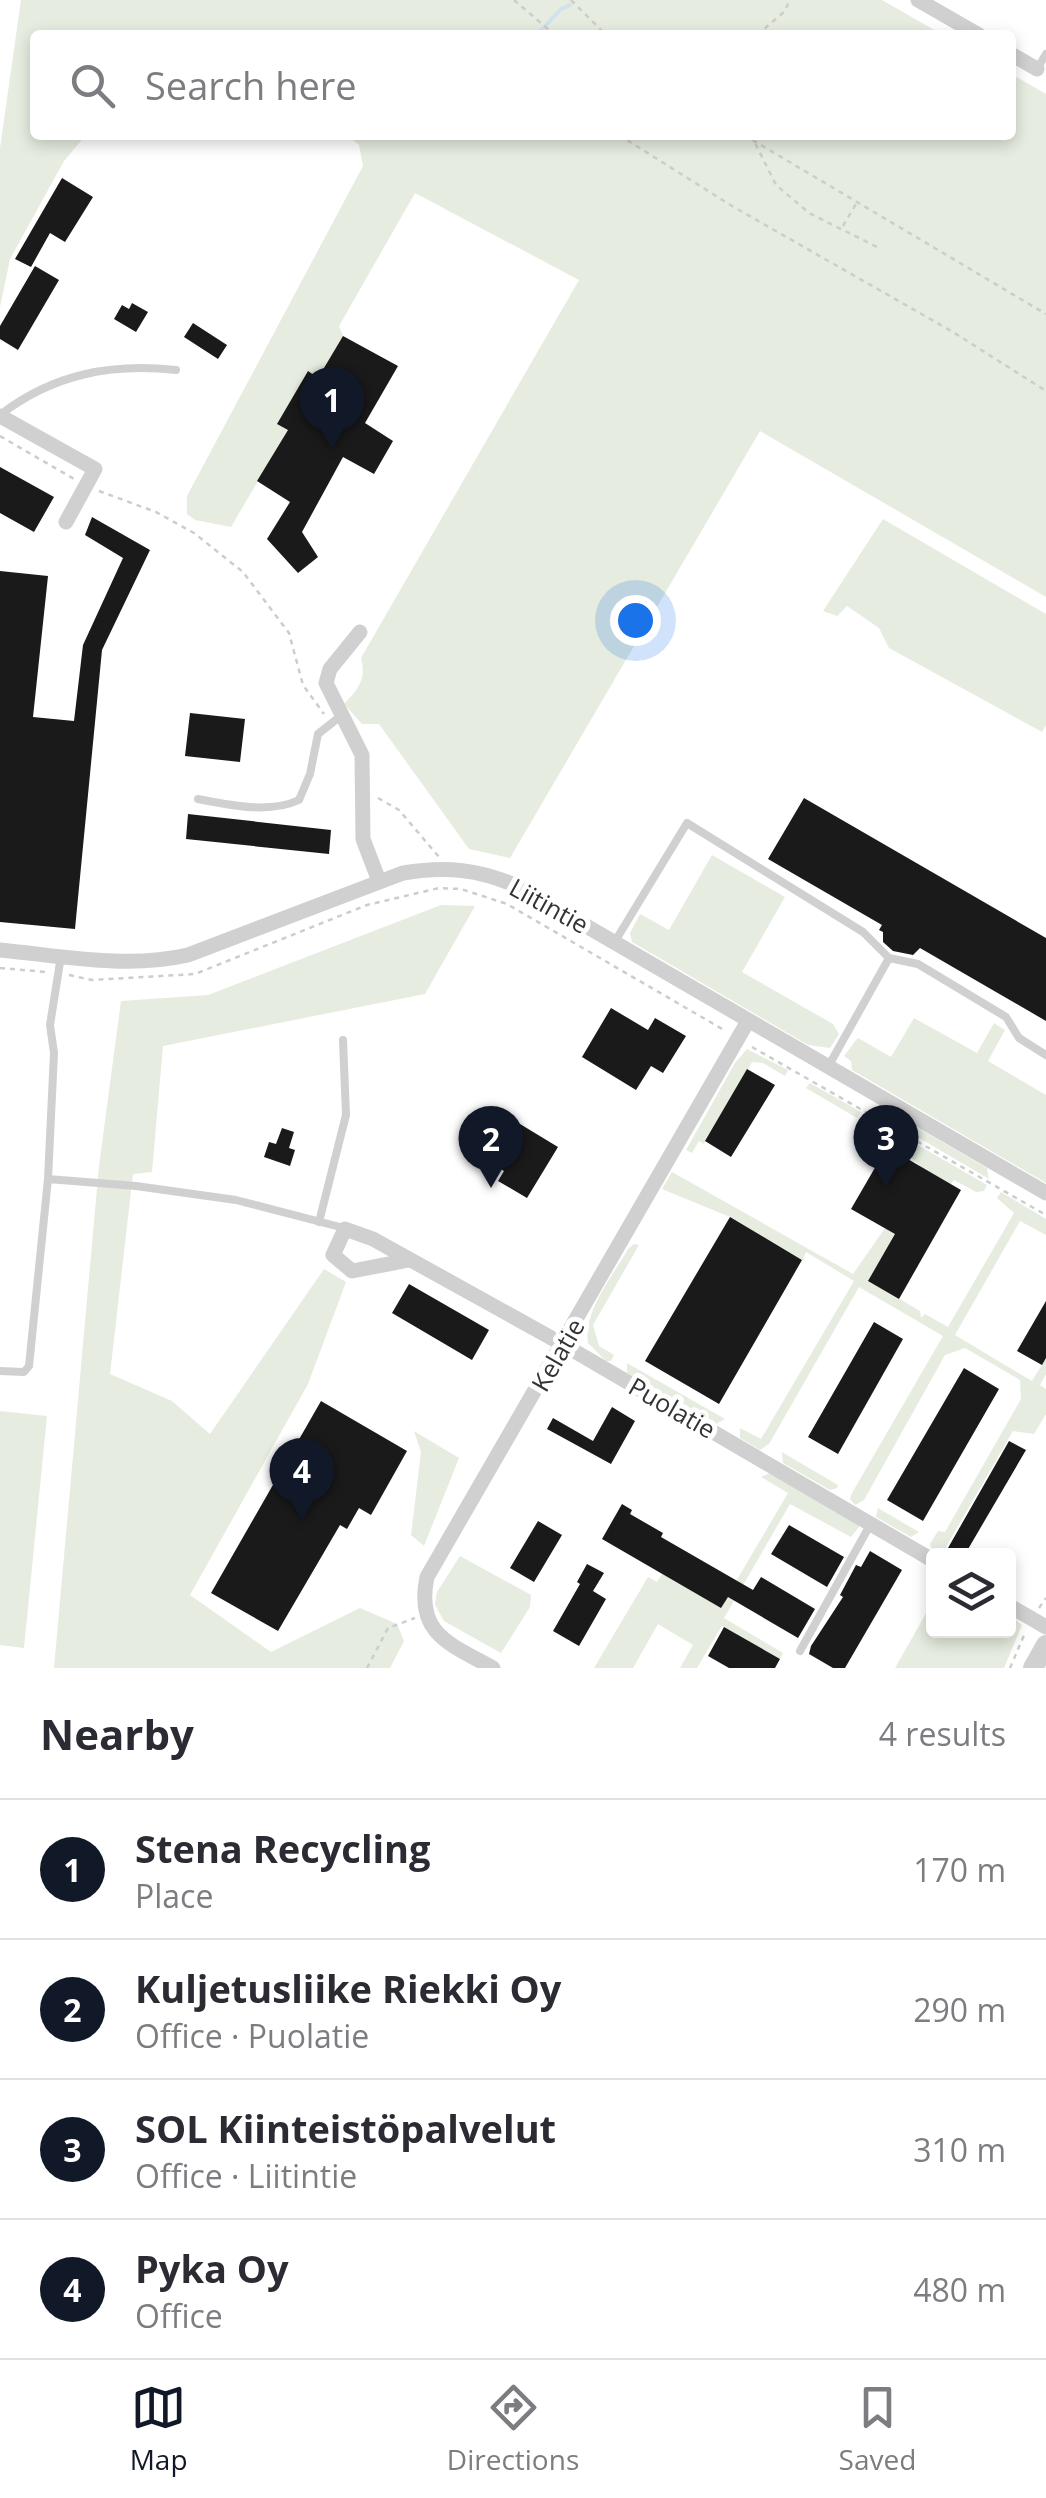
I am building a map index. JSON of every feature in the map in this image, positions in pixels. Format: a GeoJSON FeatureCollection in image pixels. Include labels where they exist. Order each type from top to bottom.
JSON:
{"type":"FeatureCollection","features":[{"type":"Feature","properties":{"kind":"street"},"geometry":{"type":"LineString","coordinates":[[918,0],[969,30]]}},
{"type":"Feature","properties":{"kind":"street"},"geometry":{"type":"LineString","coordinates":[[1016,57],[1037,69]]}},
{"type":"Feature","properties":{"kind":"street"},"geometry":{"type":"LineString","coordinates":[[0,415],[95,469],[66,522]]}},
{"type":"Feature","properties":{"kind":"street"},"geometry":{"type":"LineString","coordinates":[[360,632],[330,668],[326,683],[336,719],[362,755],[363,839],[378,881]]}},
{"type":"Feature","properties":{"kind":"street","name":"Liitintie"},"geometry":{"type":"LineString","coordinates":[[0,950],[146,962],[188,955],[378,881],[438,868],[463,869],[497,877],[1046,1193]]}},
{"type":"Feature","properties":{"kind":"street","name":"Kelatie"},"geometry":{"type":"LineString","coordinates":[[426,1614],[423,1604],[427,1578],[748,1021]]}},
{"type":"Feature","properties":{"kind":"street"},"geometry":{"type":"LineString","coordinates":[[345,1228],[333,1255],[352,1271],[409,1260]]}},
{"type":"Feature","properties":{"kind":"street","name":"Puolatie"},"geometry":{"type":"LineString","coordinates":[[345,1228],[373,1239],[564,1345],[926,1556]]}},
{"type":"Feature","properties":{"kind":"street"},"geometry":{"type":"LineString","coordinates":[[1016,1610],[1046,1628]]}},
{"type":"Feature","properties":{"kind":"street"},"geometry":{"type":"LineString","coordinates":[[426,1614],[437,1634],[493,1668]]}},
{"type":"Feature","properties":{"kind":"street"},"geometry":{"type":"LineString","coordinates":[[1033,1668],[1046,1645]]}},
{"type":"Feature","properties":{"kind":"lane"},"geometry":{"type":"LineString","coordinates":[[1037,69],[1046,54]]}},
{"type":"Feature","properties":{"kind":"lane"},"geometry":{"type":"LineString","coordinates":[[0,415],[15,403],[66,379],[115,366],[176,370]]}},
{"type":"Feature","properties":{"kind":"lane"},"geometry":{"type":"LineString","coordinates":[[198,799],[226,805],[284,807],[298,800],[310,774],[318,734],[336,719]]}},
{"type":"Feature","properties":{"kind":"lane"},"geometry":{"type":"LineString","coordinates":[[614,943],[687,823],[863,932],[889,958],[918,964],[1006,1017],[1019,1038],[1046,1055]]}},
{"type":"Feature","properties":{"kind":"lane"},"geometry":{"type":"LineString","coordinates":[[0,1370],[24,1372],[29,1366],[48,1179],[54,1053],[50,1025],[61,956]]}},
{"type":"Feature","properties":{"kind":"lane"},"geometry":{"type":"LineString","coordinates":[[828,1067],[889,958]]}},
{"type":"Feature","properties":{"kind":"lane"},"geometry":{"type":"LineString","coordinates":[[319,1222],[346,1116],[343,1040]]}},
{"type":"Feature","properties":{"kind":"lane"},"geometry":{"type":"LineString","coordinates":[[48,1179],[236,1200],[345,1228]]}},
{"type":"Feature","properties":{"kind":"lane"},"geometry":{"type":"LineString","coordinates":[[800,1651],[870,1525]]}},
{"type":"Feature","properties":{"kind":"path"},"geometry":{"type":"LineString","coordinates":[[514,0],[552,30]]}},
{"type":"Feature","properties":{"kind":"path"},"geometry":{"type":"LineString","coordinates":[[571,0],[601,30]]}},
{"type":"Feature","properties":{"kind":"path"},"geometry":{"type":"LineString","coordinates":[[763,30],[784,12],[790,0]]}},
{"type":"Feature","properties":{"kind":"path"},"geometry":{"type":"LineString","coordinates":[[627,140],[1046,391]]}},
{"type":"Feature","properties":{"kind":"path"},"geometry":{"type":"LineString","coordinates":[[753,140],[776,185],[809,213],[879,248]]}},
{"type":"Feature","properties":{"kind":"path"},"geometry":{"type":"LineString","coordinates":[[755,140],[856,204],[1046,314]]}},
{"type":"Feature","properties":{"kind":"path"},"geometry":{"type":"LineString","coordinates":[[842,228],[856,204]]}},
{"type":"Feature","properties":{"kind":"path"},"geometry":{"type":"LineString","coordinates":[[0,436],[86,485],[156,512],[194,532],[242,572],[289,633],[304,685],[336,719]]}},
{"type":"Feature","properties":{"kind":"path"},"geometry":{"type":"LineString","coordinates":[[364,796],[380,798],[400,810],[439,856],[439,888]]}},
{"type":"Feature","properties":{"kind":"path"},"geometry":{"type":"LineString","coordinates":[[0,968],[92,980],[195,974],[367,905],[439,888],[476,892],[507,904],[1046,1215]]}},
{"type":"Feature","properties":{"kind":"path"},"geometry":{"type":"LineString","coordinates":[[367,1668],[388,1628],[426,1614]]}},
{"type":"Feature","properties":{"kind":"shaded area"},"geometry":{"type":"Polygon","coordinates":[[[21,0],[882,0],[934,30],[30,30],[30,140],[82,140],[64,161],[10,259],[0,307],[0,148],[21,0]]]}},
{"type":"Feature","properties":{"kind":"shaded area"},"geometry":{"type":"Polygon","coordinates":[[[1016,77],[1046,94],[1046,597],[760,431],[510,858],[469,849],[379,724],[362,724],[344,704],[360,683],[361,658],[579,280],[415,193],[339,326],[343,336],[318,378],[307,372],[278,423],[288,430],[231,527],[195,520],[187,514],[187,496],[363,166],[359,145],[353,140],[1016,140],[1016,77]]]}},
{"type":"Feature","properties":{"kind":"shaded area"},"geometry":{"type":"Polygon","coordinates":[[[883,519],[1046,614],[1046,725],[1042,732],[889,648],[879,628],[847,606],[837,616],[823,611],[883,519]]]}},
{"type":"Feature","properties":{"kind":"shaded area"},"geometry":{"type":"Polygon","coordinates":[[[712,855],[785,897],[742,972],[833,1024],[839,1034],[830,1048],[808,1045],[632,942],[630,933],[640,914],[669,930],[712,855]]]}},
{"type":"Feature","properties":{"kind":"shaded area"},"geometry":{"type":"Polygon","coordinates":[[[441,905],[475,906],[425,994],[163,1046],[152,1172],[133,1174],[110,1374],[172,1401],[210,1434],[324,1269],[346,1282],[308,1384],[190,1595],[271,1652],[360,1608],[397,1624],[404,1641],[390,1668],[54,1668],[99,1166],[121,1001],[208,995],[441,905]]]}},
{"type":"Feature","properties":{"kind":"shaded area"},"geometry":{"type":"Polygon","coordinates":[[[914,1018],[977,1053],[994,1023],[1005,1030],[988,1061],[1046,1095],[1046,1183],[852,1070],[851,1061],[844,1056],[858,1038],[891,1057],[914,1018]]]}},
{"type":"Feature","properties":{"kind":"shaded area"},"geometry":{"type":"Polygon","coordinates":[[[747,1049],[788,1070],[785,1076],[763,1063],[752,1062],[704,1144],[699,1141],[692,1153],[686,1150],[735,1063],[747,1049]]]}},
{"type":"Feature","properties":{"kind":"shaded area"},"geometry":{"type":"Polygon","coordinates":[[[810,1083],[861,1112],[857,1118],[806,1088],[810,1083]]]}},
{"type":"Feature","properties":{"kind":"shaded area"},"geometry":{"type":"Polygon","coordinates":[[[890,1116],[901,1118],[987,1168],[989,1179],[889,1120],[890,1116]]]}},
{"type":"Feature","properties":{"kind":"shaded area"},"geometry":{"type":"Polygon","coordinates":[[[880,1123],[987,1185],[984,1191],[976,1192],[954,1180],[869,1281],[920,1311],[921,1318],[925,1314],[948,1327],[1014,1213],[997,1198],[1001,1192],[1046,1219],[1046,1235],[1020,1221],[955,1335],[1032,1381],[1046,1358],[1046,1374],[1040,1385],[1046,1389],[1046,1414],[1034,1434],[1013,1431],[947,1548],[931,1548],[930,1544],[938,1531],[945,1532],[1021,1399],[1020,1380],[965,1348],[945,1355],[864,1500],[855,1505],[850,1499],[852,1493],[943,1336],[859,1287],[769,1444],[760,1450],[740,1438],[740,1428],[761,1439],[854,1281],[806,1252],[803,1260],[730,1217],[662,1189],[672,1172],[853,1274],[920,1166],[891,1137],[877,1129],[880,1123]]]}},
{"type":"Feature","properties":{"kind":"shaded area"},"geometry":{"type":"Polygon","coordinates":[[[634,1244],[639,1245],[593,1325],[599,1346],[614,1355],[606,1361],[588,1343],[590,1319],[607,1282],[634,1244]]]}},
{"type":"Feature","properties":{"kind":"shaded area"},"geometry":{"type":"Polygon","coordinates":[[[627,1363],[725,1419],[716,1424],[627,1373],[627,1363]]]}},
{"type":"Feature","properties":{"kind":"shaded area"},"geometry":{"type":"Polygon","coordinates":[[[0,1411],[47,1416],[24,1648],[0,1645],[0,1411]]]}},
{"type":"Feature","properties":{"kind":"shaded area"},"geometry":{"type":"Polygon","coordinates":[[[414,1431],[459,1458],[424,1546],[411,1535],[421,1452],[414,1431]]]}},
{"type":"Feature","properties":{"kind":"shaded area"},"geometry":{"type":"Polygon","coordinates":[[[782,1452],[838,1485],[837,1488],[830,1490],[783,1463],[782,1452]]]}},
{"type":"Feature","properties":{"kind":"shaded area"},"geometry":{"type":"Polygon","coordinates":[[[770,1473],[859,1524],[851,1537],[790,1504],[724,1618],[783,1653],[780,1659],[722,1626],[697,1668],[680,1668],[693,1645],[658,1624],[633,1668],[594,1668],[648,1577],[657,1582],[662,1574],[721,1607],[788,1493],[761,1477],[770,1473]]]}},
{"type":"Feature","properties":{"kind":"shaded area"},"geometry":{"type":"Polygon","coordinates":[[[878,1508],[919,1532],[911,1537],[876,1517],[878,1508]]]}},
{"type":"Feature","properties":{"kind":"shaded area"},"geometry":{"type":"Polygon","coordinates":[[[460,1556],[531,1595],[530,1607],[501,1653],[444,1621],[435,1605],[437,1592],[460,1556]]]}},
{"type":"Feature","properties":{"kind":"shaded area"},"geometry":{"type":"Polygon","coordinates":[[[926,1613],[926,1638],[1016,1638],[1016,1620],[1022,1625],[1004,1668],[895,1668],[926,1613]]]}},
{"type":"Feature","properties":{"kind":"building"},"geometry":{"type":"Polygon","coordinates":[[[62,178],[93,197],[65,242],[50,233],[31,267],[15,259],[62,178]]]}},
{"type":"Feature","properties":{"kind":"building"},"geometry":{"type":"Polygon","coordinates":[[[35,266],[59,280],[18,350],[0,339],[0,326],[35,266]]]}},
{"type":"Feature","properties":{"kind":"building"},"geometry":{"type":"Polygon","coordinates":[[[132,303],[148,312],[136,332],[114,319],[122,305],[129,309],[132,303]]]}},
{"type":"Feature","properties":{"kind":"building"},"geometry":{"type":"Polygon","coordinates":[[[193,323],[227,345],[218,359],[184,337],[193,323]]]}},
{"type":"Feature","properties":{"kind":"building"},"geometry":{"type":"Polygon","coordinates":[[[343,336],[398,366],[365,423],[393,441],[374,474],[343,457],[302,532],[318,557],[298,573],[267,539],[290,502],[257,481],[288,430],[277,424],[308,371],[318,378],[343,336]]]}},
{"type":"Feature","properties":{"kind":"building"},"geometry":{"type":"Polygon","coordinates":[[[0,467],[54,497],[34,532],[0,513],[0,467]]]}},
{"type":"Feature","properties":{"kind":"building"},"geometry":{"type":"Polygon","coordinates":[[[92,517],[150,550],[102,650],[75,929],[0,922],[0,571],[48,576],[33,717],[74,721],[83,645],[123,558],[85,535],[92,517]]]}},
{"type":"Feature","properties":{"kind":"building"},"geometry":{"type":"Polygon","coordinates":[[[190,713],[245,719],[240,762],[185,756],[190,713]]]}},
{"type":"Feature","properties":{"kind":"building"},"geometry":{"type":"Polygon","coordinates":[[[804,798],[1046,938],[1046,1021],[920,948],[913,955],[893,951],[883,942],[883,932],[879,930],[882,925],[768,859],[804,798]]]}},
{"type":"Feature","properties":{"kind":"building"},"geometry":{"type":"Polygon","coordinates":[[[188,814],[331,830],[329,854],[186,839],[188,814]]]}},
{"type":"Feature","properties":{"kind":"building"},"geometry":{"type":"Polygon","coordinates":[[[611,1008],[648,1030],[655,1018],[686,1036],[663,1073],[651,1066],[636,1090],[582,1057],[611,1008]]]}},
{"type":"Feature","properties":{"kind":"building"},"geometry":{"type":"Polygon","coordinates":[[[747,1069],[775,1085],[731,1157],[705,1141],[747,1069]]]}},
{"type":"Feature","properties":{"kind":"building"},"geometry":{"type":"Polygon","coordinates":[[[492,1107],[558,1147],[527,1198],[498,1181],[504,1171],[467,1148],[492,1107]]]}},
{"type":"Feature","properties":{"kind":"building"},"geometry":{"type":"Polygon","coordinates":[[[282,1128],[294,1132],[289,1148],[295,1150],[290,1166],[264,1157],[269,1142],[276,1144],[282,1128]]]}},
{"type":"Feature","properties":{"kind":"building"},"geometry":{"type":"Polygon","coordinates":[[[887,1147],[961,1190],[899,1299],[868,1281],[895,1234],[851,1209],[887,1147]]]}},
{"type":"Feature","properties":{"kind":"building"},"geometry":{"type":"Polygon","coordinates":[[[730,1217],[802,1260],[719,1404],[645,1361],[730,1217]]]}},
{"type":"Feature","properties":{"kind":"building"},"geometry":{"type":"Polygon","coordinates":[[[409,1284],[489,1330],[472,1360],[392,1313],[409,1284]]]}},
{"type":"Feature","properties":{"kind":"building"},"geometry":{"type":"Polygon","coordinates":[[[1046,1301],[1046,1358],[1042,1365],[1017,1351],[1046,1301]]]}},
{"type":"Feature","properties":{"kind":"building"},"geometry":{"type":"Polygon","coordinates":[[[874,1322],[903,1339],[838,1454],[808,1437],[874,1322]]]}},
{"type":"Feature","properties":{"kind":"building"},"geometry":{"type":"Polygon","coordinates":[[[964,1368],[999,1389],[923,1521],[887,1500],[964,1368]]]}},
{"type":"Feature","properties":{"kind":"building"},"geometry":{"type":"Polygon","coordinates":[[[321,1401],[407,1451],[371,1515],[359,1508],[347,1529],[340,1525],[278,1631],[211,1593],[321,1401]]]}},
{"type":"Feature","properties":{"kind":"building"},"geometry":{"type":"Polygon","coordinates":[[[612,1407],[635,1421],[611,1464],[547,1429],[553,1418],[593,1441],[612,1407]]]}},
{"type":"Feature","properties":{"kind":"building"},"geometry":{"type":"Polygon","coordinates":[[[1009,1441],[1026,1450],[969,1548],[948,1548],[1009,1441]]]}},
{"type":"Feature","properties":{"kind":"building"},"geometry":{"type":"Polygon","coordinates":[[[622,1504],[632,1510],[630,1514],[663,1533],[661,1537],[753,1590],[761,1577],[815,1609],[798,1638],[728,1597],[721,1608],[602,1539],[622,1504]]]}},
{"type":"Feature","properties":{"kind":"building"},"geometry":{"type":"Polygon","coordinates":[[[538,1521],[562,1535],[534,1582],[510,1568],[538,1521]]]}},
{"type":"Feature","properties":{"kind":"building"},"geometry":{"type":"Polygon","coordinates":[[[789,1525],[844,1557],[827,1587],[771,1554],[789,1525]]]}},
{"type":"Feature","properties":{"kind":"building"},"geometry":{"type":"Polygon","coordinates":[[[870,1551],[902,1570],[845,1668],[833,1668],[809,1654],[811,1646],[843,1597],[840,1595],[856,1565],[861,1567],[870,1551]]]}},
{"type":"Feature","properties":{"kind":"building"},"geometry":{"type":"Polygon","coordinates":[[[587,1564],[604,1573],[593,1591],[606,1599],[579,1646],[553,1631],[587,1564]]]}},
{"type":"Feature","properties":{"kind":"building"},"geometry":{"type":"Polygon","coordinates":[[[724,1627],[780,1659],[775,1668],[729,1668],[708,1656],[724,1627]]]}},
{"type":"Feature","properties":{"kind":"waterway"},"geometry":{"type":"LineString","coordinates":[[542,30],[570,5]]}},
{"type":"Feature","properties":{"kind":"place","name":"Stena Recycling"},"geometry":{"type":"Point","coordinates":[332,449]}},
{"type":"Feature","properties":{"kind":"place","name":"SOL Kiinteistöpalvelut"},"geometry":{"type":"Point","coordinates":[886,1187]}},
{"type":"Feature","properties":{"kind":"place","name":"Kuljetusliike Riekki Oy"},"geometry":{"type":"Point","coordinates":[491,1188]}},
{"type":"Feature","properties":{"kind":"place","name":"Pyka Oy"},"geometry":{"type":"Point","coordinates":[302,1520]}}]}
